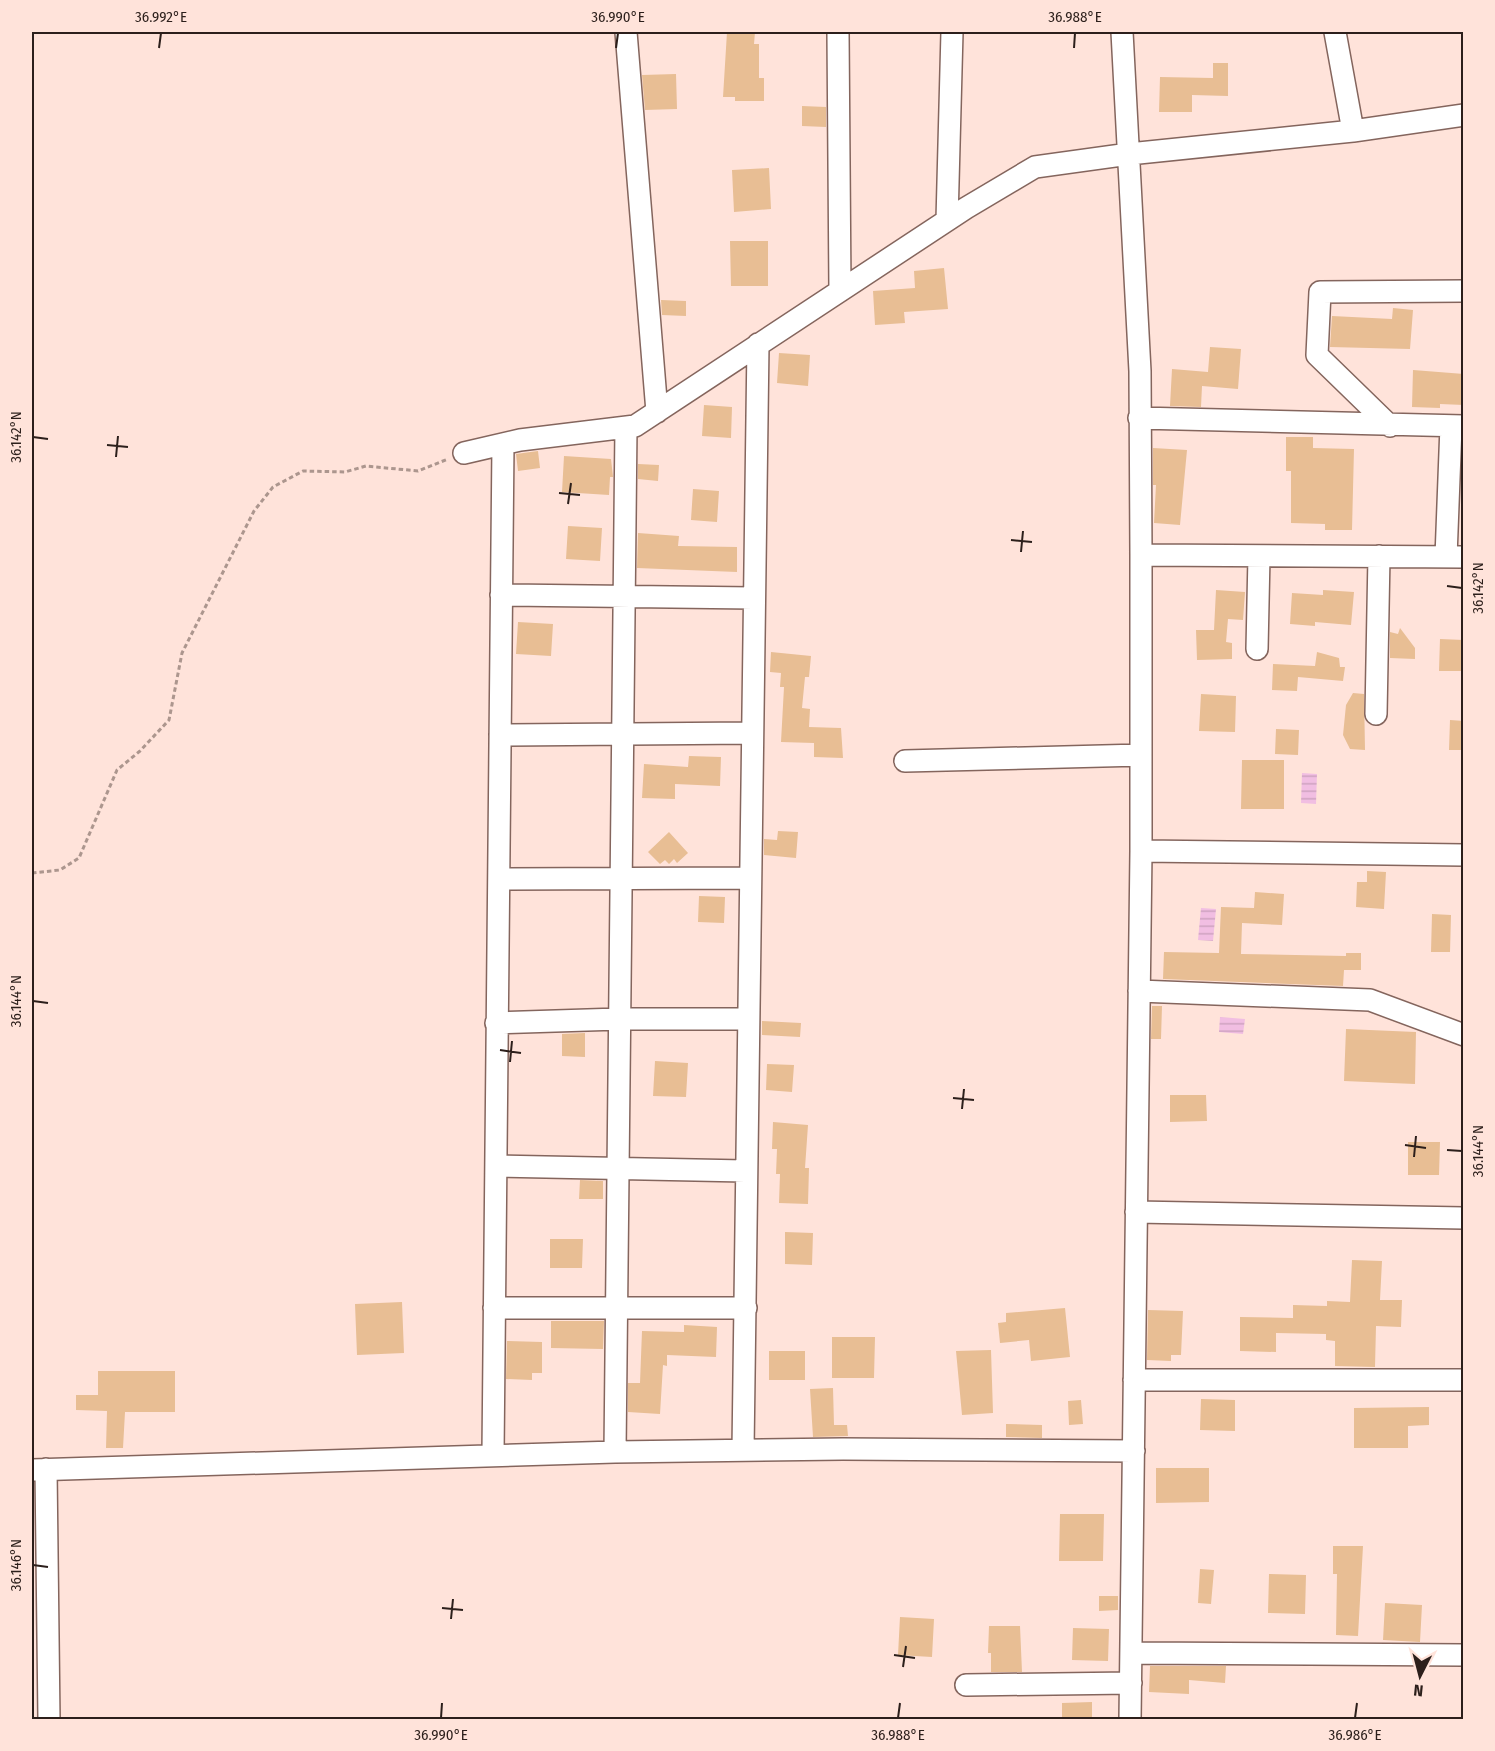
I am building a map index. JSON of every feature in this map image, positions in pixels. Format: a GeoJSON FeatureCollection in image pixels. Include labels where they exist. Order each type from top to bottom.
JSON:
{"type":"FeatureCollection","features":[{"type":"Feature","properties":{"kind":"street"},"geometry":{"type":"LineString","coordinates":[[626,32],[657,412]]}},
{"type":"Feature","properties":{"kind":"street"},"geometry":{"type":"LineString","coordinates":[[838,32],[840,291]]}},
{"type":"Feature","properties":{"kind":"street"},"geometry":{"type":"LineString","coordinates":[[947,220],[952,32]]}},
{"type":"Feature","properties":{"kind":"street"},"geometry":{"type":"LineString","coordinates":[[1122,32],[1140,371],[1141,555],[1141,851],[1130,1719]]}},
{"type":"Feature","properties":{"kind":"street"},"geometry":{"type":"LineString","coordinates":[[1335,32],[1353,131]]}},
{"type":"Feature","properties":{"kind":"street"},"geometry":{"type":"LineString","coordinates":[[464,453],[503,444],[635,426],[947,220],[1035,167],[1129,154],[1353,131],[1464,115]]}},
{"type":"Feature","properties":{"kind":"street"},"geometry":{"type":"LineString","coordinates":[[1390,426],[1317,355],[1320,292],[1464,291]]}},
{"type":"Feature","properties":{"kind":"street"},"geometry":{"type":"LineString","coordinates":[[743,1450],[758,344]]}},
{"type":"Feature","properties":{"kind":"street"},"geometry":{"type":"LineString","coordinates":[[1139,418],[1457,426],[1455,557],[1141,555]]}},
{"type":"Feature","properties":{"kind":"street"},"geometry":{"type":"LineString","coordinates":[[615,1452],[626,427]]}},
{"type":"Feature","properties":{"kind":"street"},"geometry":{"type":"LineString","coordinates":[[493,1454],[503,444]]}},
{"type":"Feature","properties":{"kind":"street"},"geometry":{"type":"LineString","coordinates":[[1257,649],[1259,556]]}},
{"type":"Feature","properties":{"kind":"street"},"geometry":{"type":"LineString","coordinates":[[1376,714],[1379,556]]}},
{"type":"Feature","properties":{"kind":"street"},"geometry":{"type":"LineString","coordinates":[[501,595],[753,598]]}},
{"type":"Feature","properties":{"kind":"street"},"geometry":{"type":"LineString","coordinates":[[500,735],[751,733]]}},
{"type":"Feature","properties":{"kind":"street"},"geometry":{"type":"LineString","coordinates":[[905,761],[1141,755]]}},
{"type":"Feature","properties":{"kind":"street"},"geometry":{"type":"LineString","coordinates":[[1141,851],[1464,855]]}},
{"type":"Feature","properties":{"kind":"street"},"geometry":{"type":"LineString","coordinates":[[499,879],[749,878]]}},
{"type":"Feature","properties":{"kind":"street"},"geometry":{"type":"LineString","coordinates":[[1139,991],[1370,1000],[1464,1035]]}},
{"type":"Feature","properties":{"kind":"street"},"geometry":{"type":"LineString","coordinates":[[496,1023],[619,1018],[748,1019]]}},
{"type":"Feature","properties":{"kind":"street"},"geometry":{"type":"LineString","coordinates":[[496,1166],[745,1171]]}},
{"type":"Feature","properties":{"kind":"street"},"geometry":{"type":"LineString","coordinates":[[1136,1212],[1464,1218]]}},
{"type":"Feature","properties":{"kind":"street"},"geometry":{"type":"LineString","coordinates":[[494,1308],[746,1308]]}},
{"type":"Feature","properties":{"kind":"street"},"geometry":{"type":"LineString","coordinates":[[1134,1380],[1464,1380]]}},
{"type":"Feature","properties":{"kind":"street"},"geometry":{"type":"LineString","coordinates":[[49,1719],[39,1470],[493,1454],[743,1450],[1134,1451]]}},
{"type":"Feature","properties":{"kind":"street"},"geometry":{"type":"LineString","coordinates":[[1131,1653],[1464,1655]]}},
{"type":"Feature","properties":{"kind":"street"},"geometry":{"type":"LineString","coordinates":[[966,1685],[1131,1683]]}},
{"type":"Feature","properties":{"kind":"path"},"geometry":{"type":"LineString","coordinates":[[32,873],[60,870],[79,858],[117,770],[141,751],[169,720],[182,653],[254,511],[273,488],[303,471],[345,472],[366,466],[418,471],[464,453]]}},
{"type":"Feature","properties":{"kind":"shaded area"},"geometry":{"type":"Polygon","coordinates":[[[1302,773],[1317,774],[1316,804],[1301,803],[1302,773]]]}},
{"type":"Feature","properties":{"kind":"shaded area"},"geometry":{"type":"Polygon","coordinates":[[[1201,908],[1216,909],[1213,941],[1198,940],[1201,908]]]}},
{"type":"Feature","properties":{"kind":"shaded area"},"geometry":{"type":"Polygon","coordinates":[[[1220,1017],[1245,1019],[1243,1034],[1219,1032],[1220,1017]]]}},
{"type":"Feature","properties":{"kind":"building"},"geometry":{"type":"Polygon","coordinates":[[[727,32],[755,32],[754,44],[759,44],[759,78],[764,78],[764,101],[735,101],[735,97],[723,97],[727,32]]]}},
{"type":"Feature","properties":{"kind":"building"},"geometry":{"type":"Polygon","coordinates":[[[1213,63],[1228,63],[1228,96],[1192,95],[1192,112],[1159,112],[1160,77],[1213,78],[1213,63]]]}},
{"type":"Feature","properties":{"kind":"building"},"geometry":{"type":"Polygon","coordinates":[[[676,74],[677,109],[645,110],[642,75],[676,74]]]}},
{"type":"Feature","properties":{"kind":"building"},"geometry":{"type":"Polygon","coordinates":[[[802,106],[826,107],[826,127],[802,126],[802,106]]]}},
{"type":"Feature","properties":{"kind":"building"},"geometry":{"type":"Polygon","coordinates":[[[769,168],[771,209],[734,212],[732,170],[769,168]]]}},
{"type":"Feature","properties":{"kind":"building"},"geometry":{"type":"Polygon","coordinates":[[[730,241],[768,241],[768,286],[731,286],[730,241]]]}},
{"type":"Feature","properties":{"kind":"building"},"geometry":{"type":"Polygon","coordinates":[[[944,268],[948,309],[904,312],[905,323],[875,325],[873,291],[915,288],[914,271],[944,268]]]}},
{"type":"Feature","properties":{"kind":"building"},"geometry":{"type":"Polygon","coordinates":[[[661,300],[686,301],[686,316],[662,315],[661,300]]]}},
{"type":"Feature","properties":{"kind":"building"},"geometry":{"type":"Polygon","coordinates":[[[1393,308],[1413,310],[1410,349],[1330,347],[1332,316],[1392,319],[1393,308]]]}},
{"type":"Feature","properties":{"kind":"building"},"geometry":{"type":"Polygon","coordinates":[[[1210,347],[1241,349],[1238,389],[1202,386],[1201,407],[1170,406],[1172,369],[1208,372],[1210,347]]]}},
{"type":"Feature","properties":{"kind":"building"},"geometry":{"type":"Polygon","coordinates":[[[779,353],[810,355],[808,386],[777,383],[779,353]]]}},
{"type":"Feature","properties":{"kind":"building"},"geometry":{"type":"Polygon","coordinates":[[[1413,370],[1464,374],[1464,405],[1440,404],[1440,408],[1412,407],[1413,370]]]}},
{"type":"Feature","properties":{"kind":"building"},"geometry":{"type":"Polygon","coordinates":[[[704,405],[732,407],[731,438],[702,436],[704,405]]]}},
{"type":"Feature","properties":{"kind":"building"},"geometry":{"type":"Polygon","coordinates":[[[1286,437],[1313,437],[1313,448],[1354,449],[1352,530],[1325,530],[1325,524],[1291,523],[1291,471],[1286,471],[1286,437]]]}},
{"type":"Feature","properties":{"kind":"building"},"geometry":{"type":"Polygon","coordinates":[[[1153,448],[1187,450],[1180,525],[1154,523],[1156,485],[1153,485],[1153,448]]]}},
{"type":"Feature","properties":{"kind":"building"},"geometry":{"type":"Polygon","coordinates":[[[538,451],[540,468],[518,471],[516,454],[538,451]]]}},
{"type":"Feature","properties":{"kind":"building"},"geometry":{"type":"Polygon","coordinates":[[[564,456],[611,459],[613,477],[610,477],[609,495],[562,492],[564,456]]]}},
{"type":"Feature","properties":{"kind":"building"},"geometry":{"type":"Polygon","coordinates":[[[638,464],[659,465],[658,481],[638,479],[638,464]]]}},
{"type":"Feature","properties":{"kind":"building"},"geometry":{"type":"Polygon","coordinates":[[[693,489],[719,491],[717,522],[691,520],[693,489]]]}},
{"type":"Feature","properties":{"kind":"building"},"geometry":{"type":"Polygon","coordinates":[[[568,526],[602,528],[600,561],[566,559],[568,526]]]}},
{"type":"Feature","properties":{"kind":"building"},"geometry":{"type":"Polygon","coordinates":[[[638,533],[679,536],[678,546],[737,547],[737,572],[637,568],[638,533]]]}},
{"type":"Feature","properties":{"kind":"building"},"geometry":{"type":"Polygon","coordinates":[[[1216,590],[1245,592],[1243,620],[1228,619],[1226,642],[1232,643],[1232,659],[1197,660],[1196,630],[1214,630],[1216,590]]]}},
{"type":"Feature","properties":{"kind":"building"},"geometry":{"type":"Polygon","coordinates":[[[1323,590],[1354,592],[1351,625],[1315,622],[1315,626],[1290,624],[1292,593],[1323,595],[1323,590]]]}},
{"type":"Feature","properties":{"kind":"building"},"geometry":{"type":"Polygon","coordinates":[[[518,622],[553,624],[551,656],[516,654],[518,622]]]}},
{"type":"Feature","properties":{"kind":"building"},"geometry":{"type":"Polygon","coordinates":[[[1400,628],[1415,648],[1415,659],[1390,658],[1390,632],[1398,634],[1400,628]]]}},
{"type":"Feature","properties":{"kind":"building"},"geometry":{"type":"Polygon","coordinates":[[[1440,639],[1464,640],[1464,671],[1439,671],[1440,639]]]}},
{"type":"Feature","properties":{"kind":"building"},"geometry":{"type":"Polygon","coordinates":[[[771,652],[811,656],[809,677],[805,677],[802,708],[810,709],[809,727],[841,728],[843,758],[814,757],[814,743],[781,742],[784,687],[780,687],[781,673],[770,672],[771,652]]]}},
{"type":"Feature","properties":{"kind":"building"},"geometry":{"type":"Polygon","coordinates":[[[1317,652],[1339,658],[1340,667],[1345,667],[1343,681],[1298,677],[1297,691],[1272,690],[1273,664],[1315,666],[1317,652]]]}},
{"type":"Feature","properties":{"kind":"building"},"geometry":{"type":"Polygon","coordinates":[[[1353,693],[1364,694],[1365,750],[1350,749],[1343,735],[1346,705],[1353,693]]]}},
{"type":"Feature","properties":{"kind":"building"},"geometry":{"type":"Polygon","coordinates":[[[1201,694],[1236,696],[1235,732],[1199,731],[1201,694]]]}},
{"type":"Feature","properties":{"kind":"building"},"geometry":{"type":"Polygon","coordinates":[[[1450,720],[1464,721],[1464,750],[1449,750],[1450,720]]]}},
{"type":"Feature","properties":{"kind":"building"},"geometry":{"type":"Polygon","coordinates":[[[1276,729],[1299,730],[1298,755],[1275,754],[1276,729]]]}},
{"type":"Feature","properties":{"kind":"building"},"geometry":{"type":"Polygon","coordinates":[[[689,756],[721,757],[720,786],[675,784],[675,799],[642,798],[644,764],[688,767],[689,756]]]}},
{"type":"Feature","properties":{"kind":"building"},"geometry":{"type":"Polygon","coordinates":[[[1242,760],[1284,760],[1284,809],[1241,809],[1242,760]]]}},
{"type":"Feature","properties":{"kind":"building"},"geometry":{"type":"Polygon","coordinates":[[[778,831],[798,832],[796,858],[764,855],[764,839],[777,840],[778,831]]]}},
{"type":"Feature","properties":{"kind":"building"},"geometry":{"type":"Polygon","coordinates":[[[669,832],[688,853],[677,863],[674,859],[669,864],[665,860],[660,864],[648,852],[669,832]]]}},
{"type":"Feature","properties":{"kind":"building"},"geometry":{"type":"Polygon","coordinates":[[[1367,871],[1386,872],[1384,909],[1356,907],[1357,882],[1367,882],[1367,871]]]}},
{"type":"Feature","properties":{"kind":"building"},"geometry":{"type":"Polygon","coordinates":[[[1255,892],[1284,894],[1282,925],[1242,923],[1241,954],[1346,956],[1346,953],[1361,953],[1361,970],[1344,970],[1343,986],[1163,979],[1164,952],[1219,953],[1221,907],[1254,908],[1255,892]]]}},
{"type":"Feature","properties":{"kind":"building"},"geometry":{"type":"Polygon","coordinates":[[[699,896],[725,897],[724,923],[698,922],[699,896]]]}},
{"type":"Feature","properties":{"kind":"building"},"geometry":{"type":"Polygon","coordinates":[[[1432,914],[1451,915],[1450,952],[1431,952],[1432,914]]]}},
{"type":"Feature","properties":{"kind":"building"},"geometry":{"type":"Polygon","coordinates":[[[1152,1006],[1162,1006],[1161,1039],[1151,1039],[1152,1006]]]}},
{"type":"Feature","properties":{"kind":"building"},"geometry":{"type":"Polygon","coordinates":[[[762,1021],[801,1023],[800,1037],[762,1035],[762,1021]]]}},
{"type":"Feature","properties":{"kind":"building"},"geometry":{"type":"Polygon","coordinates":[[[1346,1029],[1416,1032],[1415,1084],[1344,1081],[1346,1029]]]}},
{"type":"Feature","properties":{"kind":"building"},"geometry":{"type":"Polygon","coordinates":[[[585,1033],[585,1057],[562,1056],[562,1034],[585,1033]]]}},
{"type":"Feature","properties":{"kind":"building"},"geometry":{"type":"Polygon","coordinates":[[[655,1061],[688,1063],[686,1097],[653,1096],[655,1061]]]}},
{"type":"Feature","properties":{"kind":"building"},"geometry":{"type":"Polygon","coordinates":[[[767,1064],[794,1065],[792,1092],[766,1090],[767,1064]]]}},
{"type":"Feature","properties":{"kind":"building"},"geometry":{"type":"Polygon","coordinates":[[[1170,1095],[1206,1095],[1207,1121],[1170,1122],[1170,1095]]]}},
{"type":"Feature","properties":{"kind":"building"},"geometry":{"type":"Polygon","coordinates":[[[773,1122],[808,1125],[805,1168],[809,1168],[808,1204],[779,1203],[780,1174],[776,1174],[777,1149],[772,1149],[773,1122]]]}},
{"type":"Feature","properties":{"kind":"building"},"geometry":{"type":"Polygon","coordinates":[[[1408,1142],[1440,1142],[1439,1175],[1408,1175],[1408,1142]]]}},
{"type":"Feature","properties":{"kind":"building"},"geometry":{"type":"Polygon","coordinates":[[[580,1180],[603,1181],[603,1199],[579,1199],[580,1180]]]}},
{"type":"Feature","properties":{"kind":"building"},"geometry":{"type":"Polygon","coordinates":[[[785,1232],[813,1233],[812,1265],[785,1264],[785,1232]]]}},
{"type":"Feature","properties":{"kind":"building"},"geometry":{"type":"Polygon","coordinates":[[[550,1239],[583,1239],[582,1268],[550,1268],[550,1239]]]}},
{"type":"Feature","properties":{"kind":"building"},"geometry":{"type":"Polygon","coordinates":[[[1352,1260],[1382,1261],[1380,1300],[1402,1300],[1401,1327],[1376,1326],[1375,1367],[1335,1366],[1335,1341],[1326,1340],[1326,1334],[1276,1333],[1276,1352],[1240,1351],[1240,1317],[1293,1318],[1293,1305],[1327,1306],[1327,1301],[1350,1302],[1352,1260]]]}},
{"type":"Feature","properties":{"kind":"building"},"geometry":{"type":"Polygon","coordinates":[[[402,1302],[404,1353],[357,1355],[355,1304],[402,1302]]]}},
{"type":"Feature","properties":{"kind":"building"},"geometry":{"type":"Polygon","coordinates":[[[1065,1308],[1070,1357],[1031,1361],[1029,1340],[1000,1343],[998,1323],[1006,1322],[1006,1313],[1065,1308]]]}},
{"type":"Feature","properties":{"kind":"building"},"geometry":{"type":"Polygon","coordinates":[[[1148,1310],[1183,1311],[1181,1355],[1171,1355],[1171,1361],[1147,1360],[1148,1310]]]}},
{"type":"Feature","properties":{"kind":"building"},"geometry":{"type":"Polygon","coordinates":[[[551,1321],[604,1321],[603,1349],[551,1348],[551,1321]]]}},
{"type":"Feature","properties":{"kind":"building"},"geometry":{"type":"Polygon","coordinates":[[[684,1325],[717,1327],[716,1357],[667,1355],[667,1366],[663,1365],[660,1414],[628,1412],[628,1383],[640,1383],[642,1331],[684,1332],[684,1325]]]}},
{"type":"Feature","properties":{"kind":"building"},"geometry":{"type":"Polygon","coordinates":[[[832,1337],[875,1337],[874,1378],[832,1378],[832,1337]]]}},
{"type":"Feature","properties":{"kind":"building"},"geometry":{"type":"Polygon","coordinates":[[[507,1341],[542,1342],[542,1373],[532,1373],[532,1380],[506,1379],[507,1341]]]}},
{"type":"Feature","properties":{"kind":"building"},"geometry":{"type":"Polygon","coordinates":[[[991,1350],[993,1413],[962,1415],[956,1351],[991,1350]]]}},
{"type":"Feature","properties":{"kind":"building"},"geometry":{"type":"Polygon","coordinates":[[[769,1351],[805,1351],[805,1380],[769,1380],[769,1351]]]}},
{"type":"Feature","properties":{"kind":"building"},"geometry":{"type":"Polygon","coordinates":[[[98,1371],[175,1371],[175,1412],[125,1412],[123,1448],[106,1448],[107,1411],[76,1410],[76,1395],[98,1395],[98,1371]]]}},
{"type":"Feature","properties":{"kind":"building"},"geometry":{"type":"Polygon","coordinates":[[[833,1388],[834,1425],[847,1425],[848,1436],[813,1437],[810,1389],[833,1388]]]}},
{"type":"Feature","properties":{"kind":"building"},"geometry":{"type":"Polygon","coordinates":[[[1201,1399],[1235,1400],[1235,1431],[1200,1430],[1201,1399]]]}},
{"type":"Feature","properties":{"kind":"building"},"geometry":{"type":"Polygon","coordinates":[[[1081,1400],[1083,1424],[1069,1425],[1068,1401],[1081,1400]]]}},
{"type":"Feature","properties":{"kind":"building"},"geometry":{"type":"Polygon","coordinates":[[[1429,1407],[1429,1425],[1408,1426],[1408,1448],[1354,1448],[1354,1408],[1429,1407]]]}},
{"type":"Feature","properties":{"kind":"building"},"geometry":{"type":"Polygon","coordinates":[[[1006,1424],[1042,1425],[1042,1438],[1006,1437],[1006,1424]]]}},
{"type":"Feature","properties":{"kind":"building"},"geometry":{"type":"Polygon","coordinates":[[[1156,1468],[1209,1468],[1209,1502],[1156,1503],[1156,1468]]]}},
{"type":"Feature","properties":{"kind":"building"},"geometry":{"type":"Polygon","coordinates":[[[1060,1514],[1104,1514],[1103,1561],[1059,1561],[1060,1514]]]}},
{"type":"Feature","properties":{"kind":"building"},"geometry":{"type":"Polygon","coordinates":[[[1333,1546],[1363,1546],[1358,1636],[1336,1635],[1337,1574],[1333,1574],[1333,1546]]]}},
{"type":"Feature","properties":{"kind":"building"},"geometry":{"type":"Polygon","coordinates":[[[1200,1569],[1214,1570],[1211,1604],[1198,1603],[1200,1569]]]}},
{"type":"Feature","properties":{"kind":"building"},"geometry":{"type":"Polygon","coordinates":[[[1269,1574],[1306,1575],[1305,1614],[1268,1613],[1269,1574]]]}},
{"type":"Feature","properties":{"kind":"building"},"geometry":{"type":"Polygon","coordinates":[[[1099,1596],[1118,1596],[1118,1610],[1099,1611],[1099,1596]]]}},
{"type":"Feature","properties":{"kind":"building"},"geometry":{"type":"Polygon","coordinates":[[[1385,1603],[1422,1605],[1420,1642],[1383,1640],[1385,1603]]]}},
{"type":"Feature","properties":{"kind":"building"},"geometry":{"type":"Polygon","coordinates":[[[900,1617],[934,1619],[932,1657],[898,1655],[900,1617]]]}},
{"type":"Feature","properties":{"kind":"building"},"geometry":{"type":"Polygon","coordinates":[[[989,1626],[1020,1626],[1022,1672],[991,1672],[991,1653],[988,1653],[989,1626]]]}},
{"type":"Feature","properties":{"kind":"building"},"geometry":{"type":"Polygon","coordinates":[[[1073,1628],[1109,1629],[1108,1661],[1072,1660],[1073,1628]]]}},
{"type":"Feature","properties":{"kind":"building"},"geometry":{"type":"Polygon","coordinates":[[[1150,1666],[1226,1666],[1225,1683],[1189,1680],[1189,1694],[1149,1692],[1150,1666]]]}},
{"type":"Feature","properties":{"kind":"building"},"geometry":{"type":"Polygon","coordinates":[[[1092,1702],[1092,1719],[1062,1719],[1062,1703],[1092,1702]]]}}]}
